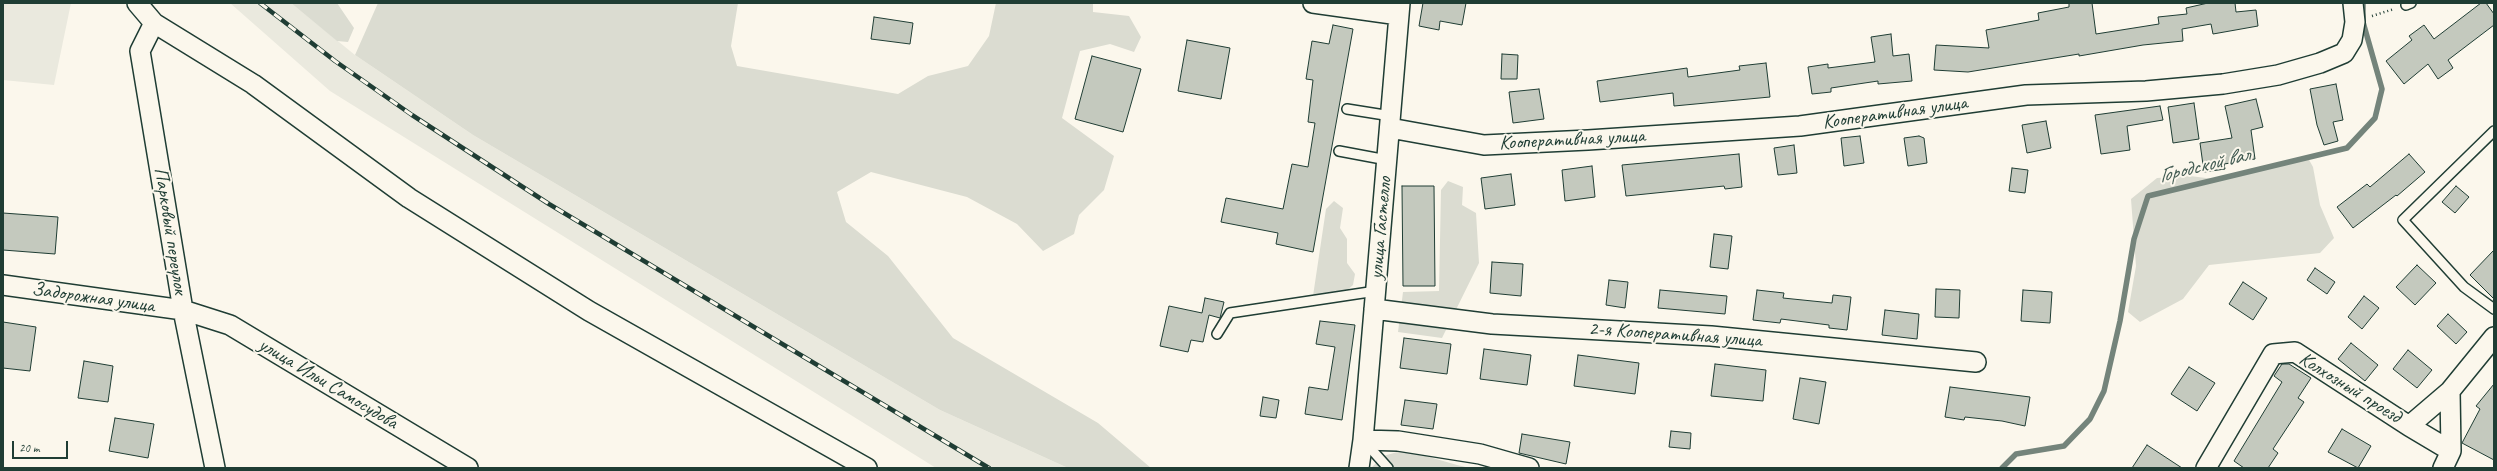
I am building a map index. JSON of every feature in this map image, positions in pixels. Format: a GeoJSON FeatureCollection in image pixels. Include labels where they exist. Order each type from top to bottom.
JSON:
{"type":"FeatureCollection","features":[{"type":"Feature","properties":{"kind":"street"},"geometry":{"type":"LineString","coordinates":[[137,3],[154,23],[253,84],[409,198],[589,311],[867,468]]}},
{"type":"Feature","properties":{"kind":"street","name":"улица Гастелло"},"geometry":{"type":"LineString","coordinates":[[1313,3],[1400,9],[1363,440],[1359,468]]}},
{"type":"Feature","properties":{"kind":"street","name":"Кооперативная улица"},"geometry":{"type":"LineString","coordinates":[[1390,122],[1484,145],[1588,140],[1800,126],[2026,95],[2146,91],[2223,84],[2278,75],[2320,63],[2344,53],[2352,40],[2355,22],[2353,3]]}},
{"type":"Feature","properties":{"kind":"street","name":"Парковый переулок"},"geometry":{"type":"LineString","coordinates":[[154,23],[140,50],[183,310],[214,468]]}},
{"type":"Feature","properties":{"kind":"street","name":"Задорожная улица"},"geometry":{"type":"LineString","coordinates":[[3,285],[183,310]]}},
{"type":"Feature","properties":{"kind":"street","name":"2-я Кооперативная улица"},"geometry":{"type":"LineString","coordinates":[[1375,300],[1492,324],[1711,336],[1976,362]]}},
{"type":"Feature","properties":{"kind":"street","name":"улица Ильи Самосудова"},"geometry":{"type":"LineString","coordinates":[[183,310],[230,325],[468,468]]}},
{"type":"Feature","properties":{"kind":"street","name":"Колхозный проезд"},"geometry":{"type":"LineString","coordinates":[[2206,468],[2273,354],[2296,352],[2409,426],[2450,391],[2494,337]]}},
{"type":"Feature","properties":{"kind":"street"},"geometry":{"type":"LineString","coordinates":[[2447,460],[2450,391]]}},
{"type":"Feature","properties":{"kind":"street"},"geometry":{"type":"LineString","coordinates":[[2409,426],[2447,460]]}},
{"type":"Feature","properties":{"kind":"street"},"geometry":{"type":"LineString","coordinates":[[1363,440],[1398,441],[1480,454],[1529,468]]}},
{"type":"Feature","properties":{"kind":"lane"},"geometry":{"type":"LineString","coordinates":[[1347,109],[1390,122]]}},
{"type":"Feature","properties":{"kind":"lane"},"geometry":{"type":"LineString","coordinates":[[2494,131],[2403,220],[2464,287],[2494,309]]}},
{"type":"Feature","properties":{"kind":"lane"},"geometry":{"type":"LineString","coordinates":[[1339,151],[1387,160]]}},
{"type":"Feature","properties":{"kind":"lane"},"geometry":{"type":"LineString","coordinates":[[1217,334],[1230,313],[1375,300]]}},
{"type":"Feature","properties":{"kind":"lane"},"geometry":{"type":"LineString","coordinates":[[1363,440],[1388,468]]}},
{"type":"Feature","properties":{"kind":"path"},"geometry":{"type":"LineString","coordinates":[[2355,22],[2409,4]]}},
{"type":"Feature","properties":{"kind":"shaded area"},"geometry":{"type":"Polygon","coordinates":[[[3,3],[71,3],[54,85],[3,80],[3,3]]]}},
{"type":"Feature","properties":{"kind":"shaded area"},"geometry":{"type":"Polygon","coordinates":[[[230,3],[291,3],[355,55],[473,135],[940,410],[1068,468],[936,468],[330,91],[230,3]]]}},
{"type":"Feature","properties":{"kind":"shaded area"},"geometry":{"type":"Polygon","coordinates":[[[291,3],[337,3],[354,28],[348,42],[337,41],[291,3]]]}},
{"type":"Feature","properties":{"kind":"shaded area"},"geometry":{"type":"Polygon","coordinates":[[[378,3],[738,3],[731,46],[737,66],[898,94],[928,76],[968,66],[989,36],[996,3],[1093,3],[1093,12],[1129,16],[1141,37],[1134,52],[1110,44],[1080,51],[1062,118],[1114,156],[1104,190],[1079,215],[1074,234],[1043,251],[1017,224],[967,197],[871,172],[837,192],[846,222],[888,256],[953,338],[1098,423],[1151,468],[1068,468],[940,410],[473,135],[355,55],[378,3]]]}},
{"type":"Feature","properties":{"kind":"shaded area"},"geometry":{"type":"Polygon","coordinates":[[[2300,157],[2308,158],[2313,167],[2320,205],[2334,238],[2320,253],[2209,265],[2183,299],[2140,322],[2128,312],[2136,266],[2131,199],[2157,178],[2190,176],[2222,180],[2300,157]]]}},
{"type":"Feature","properties":{"kind":"shaded area"},"geometry":{"type":"Polygon","coordinates":[[[1448,181],[1463,187],[1462,205],[1476,213],[1479,263],[1442,338],[1398,332],[1403,292],[1439,291],[1441,190],[1448,181]]]}},
{"type":"Feature","properties":{"kind":"shaded area"},"geometry":{"type":"Polygon","coordinates":[[[1334,201],[1343,208],[1340,228],[1347,239],[1347,263],[1355,274],[1353,285],[1344,293],[1313,296],[1326,209],[1334,201]]]}},
{"type":"Feature","properties":{"kind":"shaded area"},"geometry":{"type":"Polygon","coordinates":[[[1405,450],[1470,468],[1371,468],[1383,456],[1405,450]]]}},
{"type":"Feature","properties":{"kind":"building"},"geometry":{"type":"Polygon","coordinates":[[[1423,3],[1466,3],[1462,25],[1440,21],[1439,30],[1419,26],[1423,3]]]}},
{"type":"Feature","properties":{"kind":"building"},"geometry":{"type":"Polygon","coordinates":[[[2069,3],[2092,3],[2096,34],[2159,24],[2158,17],[2187,14],[2186,8],[2208,3],[2235,3],[2236,12],[2256,10],[2258,26],[2213,34],[2211,24],[2182,29],[2183,41],[2143,45],[2079,56],[2079,54],[1968,72],[1934,70],[1936,45],[1989,48],[1986,30],[2039,20],[2038,13],[2069,7],[2069,3]]]}},
{"type":"Feature","properties":{"kind":"building"},"geometry":{"type":"Polygon","coordinates":[[[2481,3],[2486,3],[2494,14],[2494,25],[2448,60],[2453,68],[2438,79],[2428,64],[2404,84],[2386,61],[2412,40],[2409,36],[2424,25],[2434,39],[2481,3]]]}},
{"type":"Feature","properties":{"kind":"building"},"geometry":{"type":"Polygon","coordinates":[[[874,17],[913,23],[910,44],[871,39],[874,17]]]}},
{"type":"Feature","properties":{"kind":"building"},"geometry":{"type":"Polygon","coordinates":[[[1333,25],[1353,29],[1313,252],[1276,244],[1278,233],[1221,222],[1226,198],[1283,209],[1292,164],[1308,167],[1315,123],[1308,122],[1313,80],[1306,79],[1312,41],[1329,44],[1333,25]]]}},
{"type":"Feature","properties":{"kind":"building"},"geometry":{"type":"Polygon","coordinates":[[[1891,34],[1893,56],[1909,54],[1912,81],[1878,84],[1878,81],[1831,88],[1831,92],[1812,94],[1808,67],[1828,64],[1828,68],[1875,62],[1871,37],[1891,34]]]}},
{"type":"Feature","properties":{"kind":"building"},"geometry":{"type":"Polygon","coordinates":[[[1187,40],[1230,48],[1221,99],[1178,91],[1187,40]]]}},
{"type":"Feature","properties":{"kind":"building"},"geometry":{"type":"Polygon","coordinates":[[[1502,54],[1518,55],[1517,79],[1501,79],[1502,54]]]}},
{"type":"Feature","properties":{"kind":"building"},"geometry":{"type":"Polygon","coordinates":[[[1092,56],[1141,69],[1123,132],[1075,119],[1092,56]]]}},
{"type":"Feature","properties":{"kind":"building"},"geometry":{"type":"Polygon","coordinates":[[[1766,63],[1770,97],[1674,106],[1673,93],[1600,102],[1597,81],[1687,68],[1688,77],[1740,70],[1739,66],[1766,63]]]}},
{"type":"Feature","properties":{"kind":"building"},"geometry":{"type":"Polygon","coordinates":[[[2336,84],[2343,120],[2333,122],[2338,141],[2324,145],[2317,125],[2310,89],[2336,84]]]}},
{"type":"Feature","properties":{"kind":"building"},"geometry":{"type":"Polygon","coordinates":[[[1539,89],[1544,119],[1513,123],[1509,92],[1539,89]]]}},
{"type":"Feature","properties":{"kind":"building"},"geometry":{"type":"Polygon","coordinates":[[[2256,99],[2263,127],[2251,130],[2255,159],[2224,164],[2225,169],[2204,172],[2200,143],[2232,138],[2225,106],[2256,99]]]}},
{"type":"Feature","properties":{"kind":"building"},"geometry":{"type":"Polygon","coordinates":[[[2194,103],[2199,139],[2173,143],[2168,107],[2194,103]]]}},
{"type":"Feature","properties":{"kind":"building"},"geometry":{"type":"Polygon","coordinates":[[[2160,106],[2163,120],[2127,126],[2130,150],[2101,154],[2095,115],[2160,106]]]}},
{"type":"Feature","properties":{"kind":"building"},"geometry":{"type":"Polygon","coordinates":[[[2046,121],[2051,148],[2027,153],[2022,125],[2046,121]]]}},
{"type":"Feature","properties":{"kind":"building"},"geometry":{"type":"Polygon","coordinates":[[[1860,136],[1864,163],[1844,166],[1841,138],[1860,136]]]}},
{"type":"Feature","properties":{"kind":"building"},"geometry":{"type":"Polygon","coordinates":[[[1919,136],[1924,138],[1927,163],[1908,166],[1904,138],[1919,136]]]}},
{"type":"Feature","properties":{"kind":"building"},"geometry":{"type":"Polygon","coordinates":[[[1794,145],[1797,173],[1778,175],[1774,148],[1794,145]]]}},
{"type":"Feature","properties":{"kind":"building"},"geometry":{"type":"Polygon","coordinates":[[[1739,154],[1742,187],[1725,189],[1724,186],[1626,196],[1622,165],[1739,154]]]}},
{"type":"Feature","properties":{"kind":"building"},"geometry":{"type":"Polygon","coordinates":[[[2409,154],[2425,172],[2397,196],[2396,195],[2353,228],[2337,207],[2367,184],[2370,187],[2409,154]]]}},
{"type":"Feature","properties":{"kind":"building"},"geometry":{"type":"Polygon","coordinates":[[[1592,166],[1595,197],[1565,201],[1562,170],[1592,166]]]}},
{"type":"Feature","properties":{"kind":"building"},"geometry":{"type":"Polygon","coordinates":[[[2012,168],[2028,170],[2025,193],[2009,191],[2012,168]]]}},
{"type":"Feature","properties":{"kind":"building"},"geometry":{"type":"Polygon","coordinates":[[[1511,174],[1515,205],[1485,209],[1481,178],[1511,174]]]}},
{"type":"Feature","properties":{"kind":"building"},"geometry":{"type":"Polygon","coordinates":[[[1402,186],[1434,186],[1435,286],[1403,286],[1402,186]]]}},
{"type":"Feature","properties":{"kind":"building"},"geometry":{"type":"Polygon","coordinates":[[[2456,186],[2469,197],[2455,213],[2442,202],[2456,186]]]}},
{"type":"Feature","properties":{"kind":"building"},"geometry":{"type":"Polygon","coordinates":[[[3,213],[58,217],[55,254],[3,250],[3,213]]]}},
{"type":"Feature","properties":{"kind":"building"},"geometry":{"type":"Polygon","coordinates":[[[1714,234],[1732,236],[1728,269],[1710,267],[1714,234]]]}},
{"type":"Feature","properties":{"kind":"building"},"geometry":{"type":"Polygon","coordinates":[[[2494,250],[2494,299],[2470,275],[2494,250]]]}},
{"type":"Feature","properties":{"kind":"building"},"geometry":{"type":"Polygon","coordinates":[[[1492,262],[1523,264],[1521,296],[1490,293],[1492,262]]]}},
{"type":"Feature","properties":{"kind":"building"},"geometry":{"type":"Polygon","coordinates":[[[2417,265],[2436,283],[2415,305],[2396,287],[2417,265]]]}},
{"type":"Feature","properties":{"kind":"building"},"geometry":{"type":"Polygon","coordinates":[[[2315,268],[2335,282],[2327,294],[2307,280],[2315,268]]]}},
{"type":"Feature","properties":{"kind":"building"},"geometry":{"type":"Polygon","coordinates":[[[1609,280],[1628,282],[1625,308],[1606,305],[1609,280]]]}},
{"type":"Feature","properties":{"kind":"building"},"geometry":{"type":"Polygon","coordinates":[[[2243,282],[2267,298],[2253,320],[2229,304],[2243,282]]]}},
{"type":"Feature","properties":{"kind":"building"},"geometry":{"type":"Polygon","coordinates":[[[1936,289],[1960,290],[1959,318],[1935,317],[1936,289]]]}},
{"type":"Feature","properties":{"kind":"building"},"geometry":{"type":"Polygon","coordinates":[[[1660,290],[1727,296],[1725,314],[1658,308],[1660,290]]]}},
{"type":"Feature","properties":{"kind":"building"},"geometry":{"type":"Polygon","coordinates":[[[1757,290],[1784,293],[1783,298],[1832,303],[1833,295],[1851,297],[1847,330],[1829,328],[1829,325],[1781,319],[1780,323],[1753,320],[1757,290]]]}},
{"type":"Feature","properties":{"kind":"building"},"geometry":{"type":"Polygon","coordinates":[[[2023,290],[2052,292],[2050,323],[2021,321],[2023,290]]]}},
{"type":"Feature","properties":{"kind":"building"},"geometry":{"type":"Polygon","coordinates":[[[2364,296],[2379,308],[2362,329],[2348,317],[2364,296]]]}},
{"type":"Feature","properties":{"kind":"building"},"geometry":{"type":"Polygon","coordinates":[[[1205,298],[1224,302],[1220,318],[1209,315],[1203,342],[1191,340],[1188,352],[1160,346],[1169,306],[1202,313],[1205,298]]]}},
{"type":"Feature","properties":{"kind":"building"},"geometry":{"type":"Polygon","coordinates":[[[1885,310],[1919,314],[1917,339],[1882,335],[1885,310]]]}},
{"type":"Feature","properties":{"kind":"building"},"geometry":{"type":"Polygon","coordinates":[[[2448,314],[2467,332],[2456,344],[2437,326],[2448,314]]]}},
{"type":"Feature","properties":{"kind":"building"},"geometry":{"type":"Polygon","coordinates":[[[1320,321],[1355,325],[1342,420],[1305,414],[1309,387],[1328,390],[1335,347],[1316,344],[1320,321]]]}},
{"type":"Feature","properties":{"kind":"building"},"geometry":{"type":"Polygon","coordinates":[[[3,322],[36,327],[30,371],[3,368],[3,322]]]}},
{"type":"Feature","properties":{"kind":"building"},"geometry":{"type":"Polygon","coordinates":[[[1404,338],[1451,344],[1447,374],[1400,368],[1404,338]]]}},
{"type":"Feature","properties":{"kind":"building"},"geometry":{"type":"Polygon","coordinates":[[[2351,343],[2378,365],[2365,381],[2338,359],[2351,343]]]}},
{"type":"Feature","properties":{"kind":"building"},"geometry":{"type":"Polygon","coordinates":[[[1484,349],[1531,355],[1527,385],[1480,379],[1484,349]]]}},
{"type":"Feature","properties":{"kind":"building"},"geometry":{"type":"Polygon","coordinates":[[[2408,350],[2432,370],[2417,388],[2393,369],[2408,350]]]}},
{"type":"Feature","properties":{"kind":"building"},"geometry":{"type":"Polygon","coordinates":[[[1578,355],[1639,363],[1635,394],[1574,386],[1578,355]]]}},
{"type":"Feature","properties":{"kind":"building"},"geometry":{"type":"Polygon","coordinates":[[[84,361],[113,366],[108,402],[78,398],[84,361]]]}},
{"type":"Feature","properties":{"kind":"building"},"geometry":{"type":"Polygon","coordinates":[[[1715,364],[1766,370],[1763,401],[1711,396],[1715,364]]]}},
{"type":"Feature","properties":{"kind":"building"},"geometry":{"type":"Polygon","coordinates":[[[2282,364],[2289,364],[2311,378],[2298,398],[2304,402],[2273,449],[2278,453],[2268,468],[2244,468],[2234,461],[2282,382],[2274,376],[2282,364]]]}},
{"type":"Feature","properties":{"kind":"building"},"geometry":{"type":"Polygon","coordinates":[[[2189,367],[2215,383],[2197,411],[2171,394],[2189,367]]]}},
{"type":"Feature","properties":{"kind":"building"},"geometry":{"type":"Polygon","coordinates":[[[1800,378],[1826,382],[1819,424],[1793,419],[1800,378]]]}},
{"type":"Feature","properties":{"kind":"building"},"geometry":{"type":"Polygon","coordinates":[[[2494,384],[2494,460],[2462,443],[2480,409],[2476,406],[2494,384]]]}},
{"type":"Feature","properties":{"kind":"building"},"geometry":{"type":"Polygon","coordinates":[[[1950,387],[2030,397],[2025,426],[2002,421],[1965,417],[1964,420],[1945,417],[1950,387]]]}},
{"type":"Feature","properties":{"kind":"building"},"geometry":{"type":"Polygon","coordinates":[[[1263,397],[1279,400],[1276,418],[1260,416],[1263,397]]]}},
{"type":"Feature","properties":{"kind":"building"},"geometry":{"type":"Polygon","coordinates":[[[1405,400],[1437,404],[1433,429],[1401,425],[1405,400]]]}},
{"type":"Feature","properties":{"kind":"building"},"geometry":{"type":"Polygon","coordinates":[[[115,418],[154,424],[148,458],[109,451],[115,418]]]}},
{"type":"Feature","properties":{"kind":"building"},"geometry":{"type":"Polygon","coordinates":[[[2342,429],[2371,446],[2358,468],[2328,452],[2342,429]]]}},
{"type":"Feature","properties":{"kind":"building"},"geometry":{"type":"Polygon","coordinates":[[[1671,431],[1691,433],[1690,449],[1669,447],[1671,431]]]}},
{"type":"Feature","properties":{"kind":"building"},"geometry":{"type":"Polygon","coordinates":[[[1522,434],[1570,442],[1566,464],[1519,453],[1522,434]]]}},
{"type":"Feature","properties":{"kind":"building"},"geometry":{"type":"Polygon","coordinates":[[[2147,445],[2182,468],[2132,468],[2147,445]]]}},
{"type":"Feature","properties":{"kind":"waterway","name":"Городской вал"},"geometry":{"type":"LineString","coordinates":[[2002,468],[2016,454],[2064,446],[2090,419],[2104,391],[2120,321],[2134,239],[2148,196],[2347,148],[2375,118],[2382,89],[2363,22],[2363,3]]}},
{"type":"Feature","properties":{"kind":"railway"},"geometry":{"type":"LineString","coordinates":[[260,3],[335,61],[412,115],[549,204],[989,468]]}}]}
